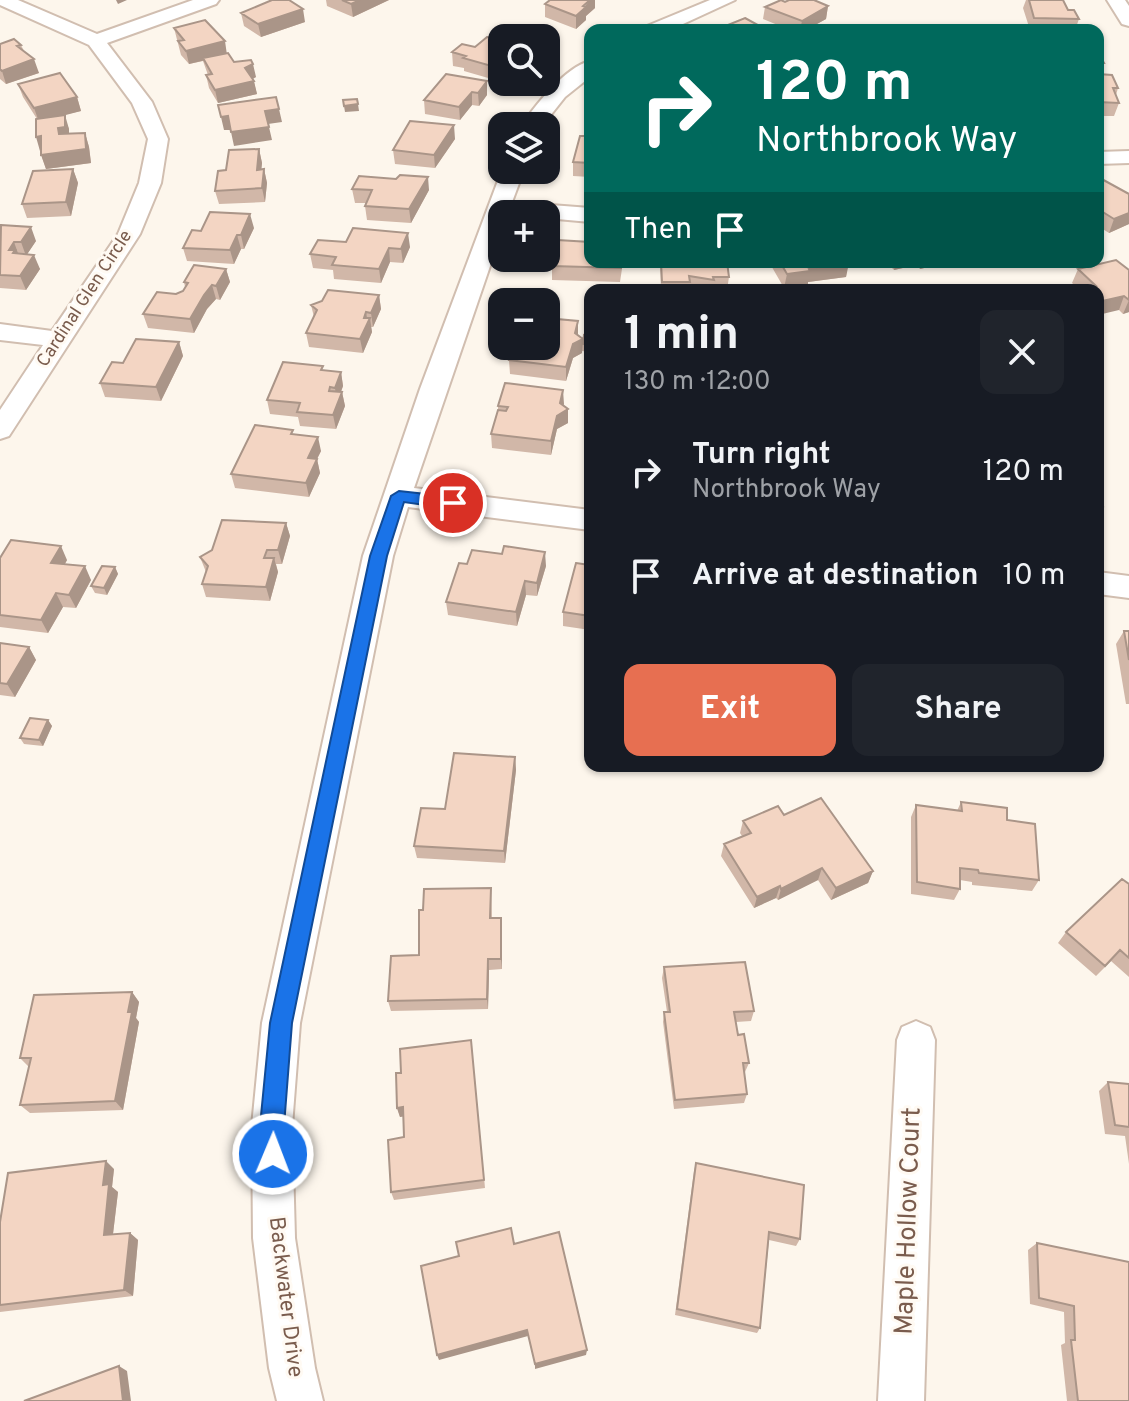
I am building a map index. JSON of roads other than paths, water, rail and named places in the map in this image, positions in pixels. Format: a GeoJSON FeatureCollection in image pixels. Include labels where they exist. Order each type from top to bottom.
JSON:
{"type":"FeatureCollection","features":[{"type":"Feature","properties":{"kind":"street","name":"Cardinal Glen Circle"},"geometry":{"type":"LineString","coordinates":[[0,430],[129,234],[150,183],[158,139],[142,102],[96,41],[3,0]]}},
{"type":"Feature","properties":{"kind":"street"},"geometry":{"type":"LineString","coordinates":[[96,41],[210,0]]}},
{"type":"Feature","properties":{"kind":"street"},"geometry":{"type":"LineString","coordinates":[[669,0],[693,12]]}},
{"type":"Feature","properties":{"kind":"street"},"geometry":{"type":"LineString","coordinates":[[667,24],[726,0]]}},
{"type":"Feature","properties":{"kind":"street"},"geometry":{"type":"LineString","coordinates":[[1116,0],[1129,20]]}},
{"type":"Feature","properties":{"kind":"street"},"geometry":{"type":"LineString","coordinates":[[542,112],[558,93],[584,72]]}},
{"type":"Feature","properties":{"kind":"street"},"geometry":{"type":"LineString","coordinates":[[1104,158],[1129,157]]}},
{"type":"Feature","properties":{"kind":"street"},"geometry":{"type":"LineString","coordinates":[[560,213],[584,215]]}},
{"type":"Feature","properties":{"kind":"street","name":"Backwater Drive"},"geometry":{"type":"LineString","coordinates":[[300,1401],[292,1368],[274,1238],[272,1126],[281,1023],[378,556],[433,389],[488,240]]}},
{"type":"Feature","properties":{"kind":"street"},"geometry":{"type":"LineString","coordinates":[[0,332],[60,340]]}},
{"type":"Feature","properties":{"kind":"street"},"geometry":{"type":"LineString","coordinates":[[399,496],[584,519]]}},
{"type":"Feature","properties":{"kind":"street"},"geometry":{"type":"LineString","coordinates":[[1104,584],[1129,587]]}},
{"type":"Feature","properties":{"kind":"street","name":"Maple Hollow Court"},"geometry":{"type":"LineString","coordinates":[[901,1401],[916,1040]]}}]}
